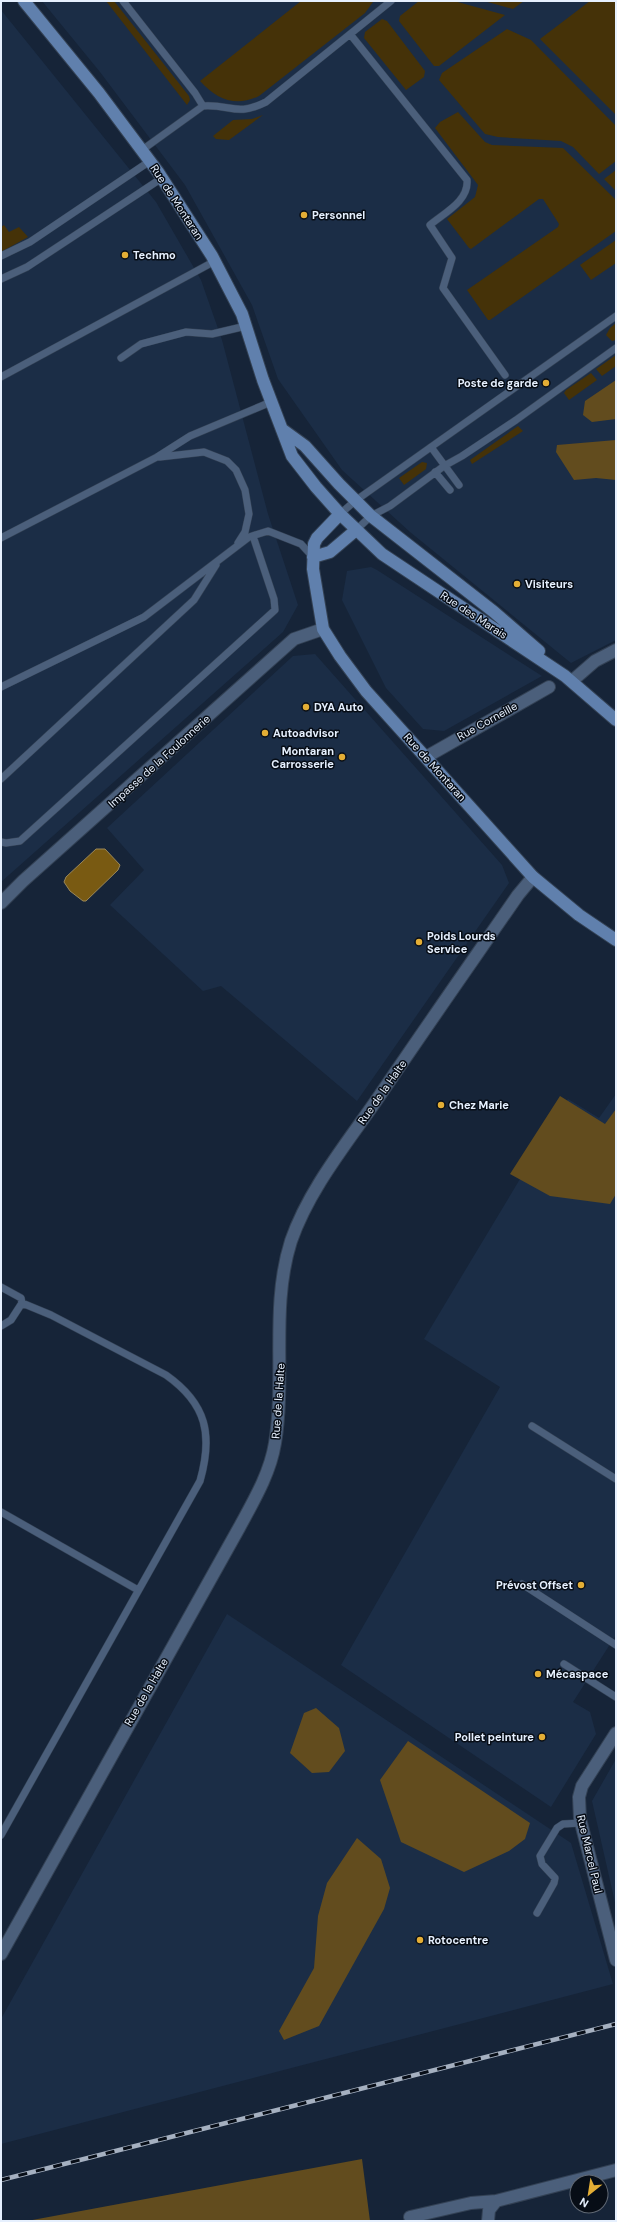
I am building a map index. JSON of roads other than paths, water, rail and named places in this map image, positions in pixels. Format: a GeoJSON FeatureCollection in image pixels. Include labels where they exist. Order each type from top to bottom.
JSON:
{"type":"FeatureCollection","features":[{"type":"Feature","properties":{"kind":"street","name":"Rue de Montaran"},"geometry":{"type":"LineString","coordinates":[[24,1],[142,150],[162,178],[215,261],[242,314],[271,402],[292,456],[340,514],[382,554]]}},
{"type":"Feature","properties":{"kind":"street"},"geometry":{"type":"LineString","coordinates":[[283,430],[305,446],[355,501],[371,516]]}},
{"type":"Feature","properties":{"kind":"street","name":"Rue de Montaran"},"geometry":{"type":"LineString","coordinates":[[340,514],[317,538],[313,557],[313,569],[323,629],[340,656],[366,691],[533,877],[557,898],[616,940]]}},
{"type":"Feature","properties":{"kind":"street","name":"Rue des Marais"},"geometry":{"type":"LineString","coordinates":[[371,516],[521,634],[616,720]]}},
{"type":"Feature","properties":{"kind":"street"},"geometry":{"type":"LineString","coordinates":[[313,557],[330,552],[356,530]]}},
{"type":"Feature","properties":{"kind":"street","name":"Rue des Marais"},"geometry":{"type":"LineString","coordinates":[[382,554],[569,679]]}},
{"type":"Feature","properties":{"kind":"street","name":"Impasse de la Foulonnerie"},"geometry":{"type":"LineString","coordinates":[[1,903],[23,881],[294,639],[323,629]]}},
{"type":"Feature","properties":{"kind":"street"},"geometry":{"type":"LineString","coordinates":[[569,679],[595,661],[616,650]]}},
{"type":"Feature","properties":{"kind":"street","name":"Rue Corneille"},"geometry":{"type":"LineString","coordinates":[[426,757],[549,687]]}},
{"type":"Feature","properties":{"kind":"street","name":"Rue de la Halte"},"geometry":{"type":"LineString","coordinates":[[1,1954],[235,1535],[266,1475],[275,1446],[279,1416],[281,1351],[279,1309],[283,1274],[292,1241],[304,1210],[392,1077],[518,895],[533,877]]}},
{"type":"Feature","properties":{"kind":"street","name":"Rue Marcel Paul"},"geometry":{"type":"LineString","coordinates":[[616,1733],[582,1786],[579,1797],[581,1823],[616,1960]]}},
{"type":"Feature","properties":{"kind":"street"},"geometry":{"type":"LineString","coordinates":[[410,2217],[471,2203],[496,2201],[616,2170]]}},
{"type":"Feature","properties":{"kind":"street"},"geometry":{"type":"LineString","coordinates":[[488,2221],[489,2210],[496,2201]]}},
{"type":"Feature","properties":{"kind":"lane"},"geometry":{"type":"LineString","coordinates":[[123,1],[195,93],[203,106]]}},
{"type":"Feature","properties":{"kind":"lane"},"geometry":{"type":"LineString","coordinates":[[142,150],[203,106],[213,106],[235,111],[251,109],[266,102],[391,1]]}},
{"type":"Feature","properties":{"kind":"lane"},"geometry":{"type":"LineString","coordinates":[[350,34],[467,180],[468,189],[462,199],[430,226],[452,258],[443,288],[505,375]]}},
{"type":"Feature","properties":{"kind":"lane"},"geometry":{"type":"LineString","coordinates":[[1,256],[30,242],[150,161]]}},
{"type":"Feature","properties":{"kind":"lane"},"geometry":{"type":"LineString","coordinates":[[1,279],[27,267],[162,178]]}},
{"type":"Feature","properties":{"kind":"lane"},"geometry":{"type":"LineString","coordinates":[[1,377],[215,261]]}},
{"type":"Feature","properties":{"kind":"lane"},"geometry":{"type":"LineString","coordinates":[[340,514],[355,501],[616,316]]}},
{"type":"Feature","properties":{"kind":"lane"},"geometry":{"type":"LineString","coordinates":[[121,358],[141,344],[186,332],[212,334],[246,326]]}},
{"type":"Feature","properties":{"kind":"lane"},"geometry":{"type":"LineString","coordinates":[[356,530],[371,516],[395,502],[435,472],[516,420],[616,348]]}},
{"type":"Feature","properties":{"kind":"lane"},"geometry":{"type":"LineString","coordinates":[[1,538],[157,457],[190,436],[271,402]]}},
{"type":"Feature","properties":{"kind":"lane"},"geometry":{"type":"LineString","coordinates":[[431,447],[459,485]]}},
{"type":"Feature","properties":{"kind":"lane"},"geometry":{"type":"LineString","coordinates":[[157,457],[204,452],[227,461],[236,470],[245,490],[249,514],[245,532],[236,547]]}},
{"type":"Feature","properties":{"kind":"lane"},"geometry":{"type":"LineString","coordinates":[[435,472],[450,490]]}},
{"type":"Feature","properties":{"kind":"lane"},"geometry":{"type":"LineString","coordinates":[[1,687],[144,617],[236,547],[253,536],[268,531],[301,544],[313,557]]}},
{"type":"Feature","properties":{"kind":"lane"},"geometry":{"type":"LineString","coordinates":[[1,842],[6,843],[20,841],[275,610],[274,599],[253,536]]}},
{"type":"Feature","properties":{"kind":"lane"},"geometry":{"type":"LineString","coordinates":[[1,779],[194,600],[219,560]]}},
{"type":"Feature","properties":{"kind":"lane"},"geometry":{"type":"LineString","coordinates":[[1,1287],[21,1298],[22,1304],[11,1320],[1,1326]]}},
{"type":"Feature","properties":{"kind":"lane"},"geometry":{"type":"LineString","coordinates":[[1,1835],[200,1481],[207,1447],[207,1432],[202,1419],[189,1395],[178,1383],[166,1375],[51,1315],[22,1304]]}},
{"type":"Feature","properties":{"kind":"lane"},"geometry":{"type":"LineString","coordinates":[[532,1426],[616,1479]]}},
{"type":"Feature","properties":{"kind":"lane"},"geometry":{"type":"LineString","coordinates":[[1,1512],[138,1590]]}},
{"type":"Feature","properties":{"kind":"lane"},"geometry":{"type":"LineString","coordinates":[[522,1584],[616,1645]]}},
{"type":"Feature","properties":{"kind":"lane"},"geometry":{"type":"LineString","coordinates":[[564,1664],[616,1697]]}},
{"type":"Feature","properties":{"kind":"lane"},"geometry":{"type":"LineString","coordinates":[[537,1913],[555,1878],[542,1864],[540,1856],[557,1828],[563,1824],[581,1823]]}},
{"type":"Feature","properties":{"kind":"railway"},"geometry":{"type":"LineString","coordinates":[[1,2180],[616,2024]]}},
{"type":"Feature","properties":{"kind":"place","name":"Personnel"},"geometry":{"type":"Point","coordinates":[304,215]}},
{"type":"Feature","properties":{"kind":"place","name":"Techmo"},"geometry":{"type":"Point","coordinates":[125,255]}},
{"type":"Feature","properties":{"kind":"place","name":"Poste de garde"},"geometry":{"type":"Point","coordinates":[546,383]}},
{"type":"Feature","properties":{"kind":"place","name":"Visiteurs"},"geometry":{"type":"Point","coordinates":[517,584]}},
{"type":"Feature","properties":{"kind":"place","name":"DYA Auto"},"geometry":{"type":"Point","coordinates":[306,707]}},
{"type":"Feature","properties":{"kind":"place","name":"Autoadvisor"},"geometry":{"type":"Point","coordinates":[265,733]}},
{"type":"Feature","properties":{"kind":"place","name":"Montaran Carrosserie"},"geometry":{"type":"Point","coordinates":[342,757]}},
{"type":"Feature","properties":{"kind":"place","name":"Poids Lourds Service"},"geometry":{"type":"Point","coordinates":[419,942]}},
{"type":"Feature","properties":{"kind":"place","name":"Chez Marie"},"geometry":{"type":"Point","coordinates":[441,1105]}},
{"type":"Feature","properties":{"kind":"place","name":"Prévost Offset"},"geometry":{"type":"Point","coordinates":[581,1585]}},
{"type":"Feature","properties":{"kind":"place","name":"Mécaspace"},"geometry":{"type":"Point","coordinates":[538,1674]}},
{"type":"Feature","properties":{"kind":"place","name":"Pollet peinture"},"geometry":{"type":"Point","coordinates":[542,1737]}},
{"type":"Feature","properties":{"kind":"place","name":"Rotocentre"},"geometry":{"type":"Point","coordinates":[420,1940]}}]}
